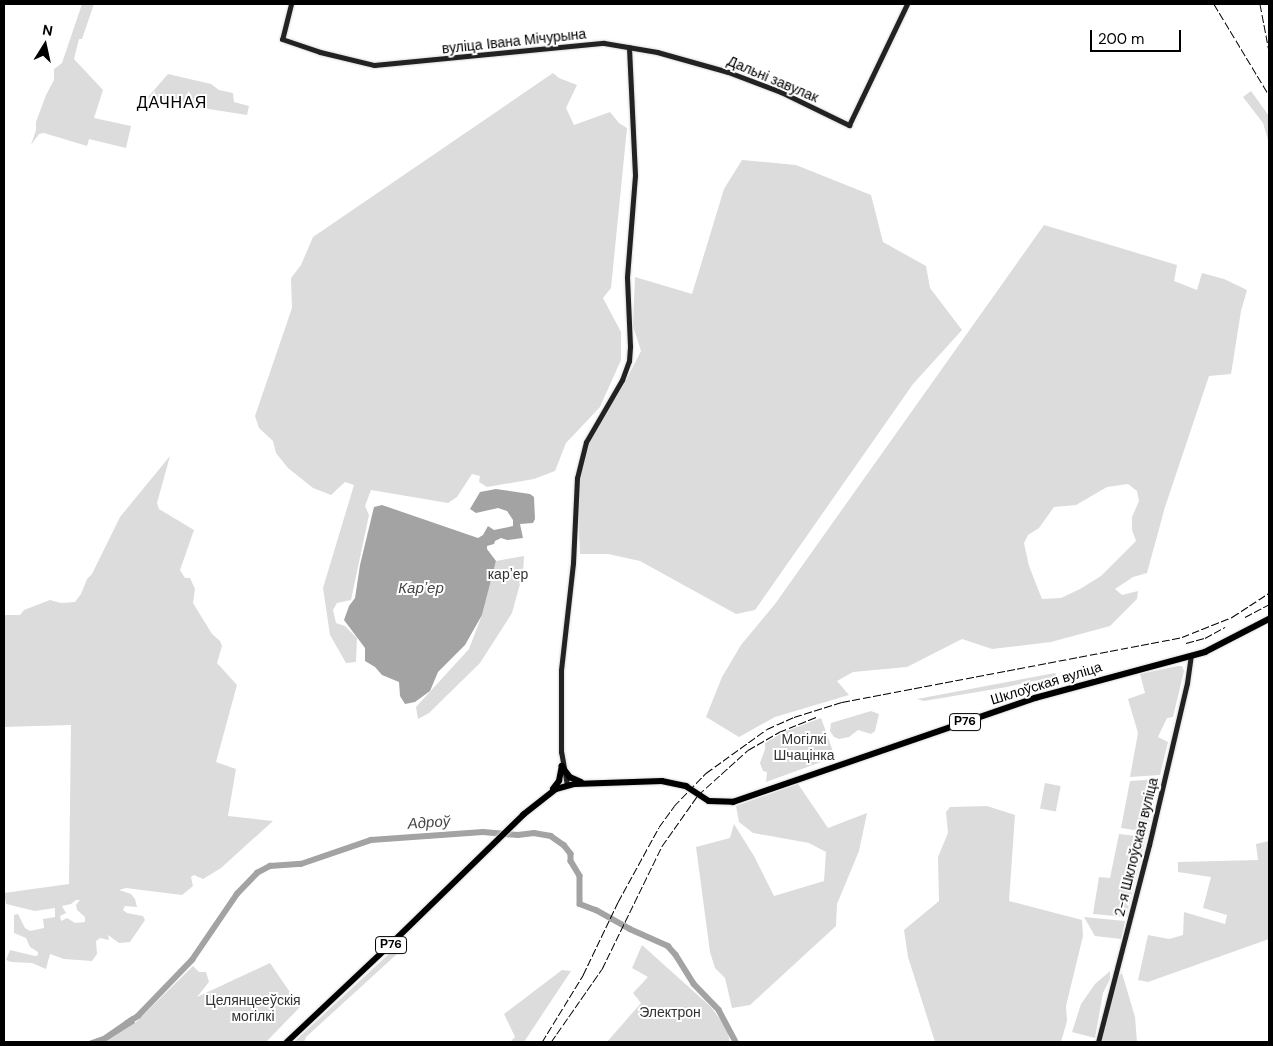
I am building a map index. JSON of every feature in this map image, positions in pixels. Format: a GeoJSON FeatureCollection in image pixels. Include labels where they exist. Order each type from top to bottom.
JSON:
{"type":"FeatureCollection","features":[{"type":"Feature","properties":{"kind":"main road","name":"Шклоўская вуліца"},"geometry":{"type":"LineString","coordinates":[[586,783],[673,782],[686,786],[709,801],[724,803],[1035,698],[1191,656],[1221,645],[1269,619]]}},
{"type":"Feature","properties":{"kind":"main road"},"geometry":{"type":"LineString","coordinates":[[562,769],[570,777],[586,783]]}},
{"type":"Feature","properties":{"kind":"main road"},"geometry":{"type":"LineString","coordinates":[[548,794],[558,784],[562,769]]}},
{"type":"Feature","properties":{"kind":"main road","name":"Р76"},"geometry":{"type":"LineString","coordinates":[[287,1042],[392,944],[523,815],[548,794],[565,786],[586,783]]}},
{"type":"Feature","properties":{"kind":"street","name":"вуліца Івана Мічурына"},"geometry":{"type":"LineString","coordinates":[[291,4],[282,39],[374,65],[604,43],[657,52]]}},
{"type":"Feature","properties":{"kind":"street","name":"Дальні завулак"},"geometry":{"type":"LineString","coordinates":[[657,52],[754,81],[849,125],[907,4]]}},
{"type":"Feature","properties":{"kind":"street"},"geometry":{"type":"LineString","coordinates":[[565,786],[560,738],[562,649],[573,563],[579,468],[586,442],[622,380],[629,354],[627,277],[635,175],[629,47]]}},
{"type":"Feature","properties":{"kind":"street","name":"2-я Шклоўская вуліца"},"geometry":{"type":"LineString","coordinates":[[1098,1042],[1149,845],[1187,683],[1191,656]]}},
{"type":"Feature","properties":{"kind":"green space"},"geometry":{"type":"Polygon","coordinates":[[[82,4],[94,4],[82,39],[79,39],[74,59],[103,90],[94,118],[131,126],[126,148],[89,139],[87,146],[44,133],[39,134],[31,145],[36,130],[36,122],[54,80],[54,69],[62,63],[82,4]]]}},
{"type":"Feature","properties":{"kind":"green space"},"geometry":{"type":"Polygon","coordinates":[[[553,73],[559,78],[577,85],[566,108],[574,125],[610,112],[619,123],[627,128],[611,288],[603,298],[621,332],[621,360],[600,407],[566,443],[555,471],[534,479],[487,487],[479,482],[480,476],[472,474],[457,497],[448,503],[371,490],[365,506],[369,515],[351,600],[337,603],[333,610],[336,623],[345,626],[357,638],[356,662],[346,663],[330,635],[323,588],[354,485],[345,482],[331,495],[313,488],[288,468],[276,453],[273,441],[259,428],[255,416],[292,308],[291,278],[301,265],[313,237],[553,73]]]}},
{"type":"Feature","properties":{"kind":"green space"},"geometry":{"type":"Polygon","coordinates":[[[168,74],[211,84],[219,90],[233,93],[234,102],[249,106],[247,115],[151,100],[148,97],[168,74]]]}},
{"type":"Feature","properties":{"kind":"green space"},"geometry":{"type":"Polygon","coordinates":[[[1251,91],[1269,116],[1269,143],[1263,123],[1243,97],[1251,91]]]}},
{"type":"Feature","properties":{"kind":"green space"},"geometry":{"type":"Polygon","coordinates":[[[742,160],[796,165],[871,195],[883,242],[926,266],[930,288],[962,330],[913,384],[755,610],[736,614],[640,561],[608,554],[580,554],[577,490],[590,436],[622,388],[641,351],[633,326],[635,277],[692,294],[724,189],[742,160]]]}},
{"type":"Feature","properties":{"kind":"green space"},"geometry":{"type":"Polygon","coordinates":[[[1044,225],[1177,265],[1174,281],[1197,290],[1202,273],[1224,279],[1247,290],[1241,311],[1231,374],[1209,376],[1165,507],[1147,573],[1133,577],[1115,589],[1122,595],[1138,591],[1137,599],[1110,626],[1051,642],[992,649],[962,639],[907,667],[853,672],[837,681],[849,695],[775,717],[739,737],[706,717],[722,677],[741,645],[775,604],[1044,225]],[[1128,484],[1107,487],[1076,505],[1054,507],[1039,528],[1028,535],[1024,543],[1029,566],[1042,599],[1061,598],[1080,589],[1101,576],[1136,541],[1132,530],[1132,517],[1139,501],[1137,491],[1128,484]]]}},
{"type":"Feature","properties":{"kind":"green space"},"geometry":{"type":"Polygon","coordinates":[[[170,456],[157,503],[159,509],[194,530],[180,570],[185,578],[190,578],[195,589],[193,603],[212,634],[220,641],[222,646],[217,663],[237,685],[216,762],[236,769],[228,816],[273,821],[221,868],[203,879],[194,875],[191,877],[193,886],[182,895],[126,888],[119,890],[131,894],[135,899],[137,907],[125,906],[123,910],[127,913],[143,916],[145,920],[130,942],[119,943],[108,935],[109,940],[100,938],[96,941],[97,954],[92,961],[64,959],[50,954],[46,969],[32,963],[11,962],[6,960],[10,950],[35,956],[38,955],[38,952],[30,947],[26,938],[14,933],[14,915],[18,914],[25,928],[30,931],[44,928],[43,919],[55,917],[55,908],[35,911],[6,904],[4,893],[69,884],[71,725],[4,727],[4,615],[20,615],[24,610],[50,600],[61,603],[75,602],[81,594],[87,579],[92,574],[120,517],[170,456]],[[80,900],[62,906],[66,913],[60,916],[61,921],[67,918],[75,923],[85,922],[85,917],[77,910],[76,905],[80,900]]]}},
{"type":"Feature","properties":{"kind":"green space","name":"карʼер"},"geometry":{"type":"Polygon","coordinates":[[[524,556],[523,573],[512,613],[480,663],[429,713],[418,719],[416,707],[469,649],[482,615],[496,561],[524,556]]]}},
{"type":"Feature","properties":{"kind":"green space"},"geometry":{"type":"Polygon","coordinates":[[[1182,666],[1184,671],[1173,717],[1167,718],[1158,737],[1168,742],[1160,775],[1130,777],[1138,733],[1128,699],[1145,693],[1140,674],[1182,666]]]}},
{"type":"Feature","properties":{"kind":"green space"},"geometry":{"type":"Polygon","coordinates":[[[1055,673],[1057,676],[1007,687],[924,701],[917,699],[1055,673]]]}},
{"type":"Feature","properties":{"kind":"green space"},"geometry":{"type":"Polygon","coordinates":[[[871,711],[879,714],[875,731],[871,734],[858,730],[849,737],[839,739],[834,737],[830,731],[831,723],[871,711]]]}},
{"type":"Feature","properties":{"kind":"green space","name":"Могілкі Шчацінка"},"geometry":{"type":"Polygon","coordinates":[[[821,718],[835,757],[766,782],[767,772],[763,771],[760,763],[765,743],[784,732],[821,718]]]}},
{"type":"Feature","properties":{"kind":"green space"},"geometry":{"type":"Polygon","coordinates":[[[1159,779],[1147,832],[1121,828],[1130,781],[1159,779]]]}},
{"type":"Feature","properties":{"kind":"green space"},"geometry":{"type":"Polygon","coordinates":[[[1045,783],[1061,786],[1056,812],[1040,809],[1045,783]]]}},
{"type":"Feature","properties":{"kind":"green space"},"geometry":{"type":"Polygon","coordinates":[[[798,784],[828,828],[867,813],[859,851],[837,904],[836,926],[750,1005],[732,1008],[725,978],[715,968],[710,952],[696,847],[730,838],[734,824],[754,856],[774,896],[824,881],[826,852],[809,843],[753,833],[739,822],[736,806],[798,784]]]}},
{"type":"Feature","properties":{"kind":"green space"},"geometry":{"type":"Polygon","coordinates":[[[987,806],[1015,815],[1009,901],[1082,920],[1083,936],[1066,1006],[1067,1021],[1061,1042],[935,1042],[908,957],[904,930],[939,901],[938,857],[948,833],[946,812],[950,807],[987,806]]]}},
{"type":"Feature","properties":{"kind":"green space"},"geometry":{"type":"Polygon","coordinates":[[[1119,834],[1146,837],[1126,917],[1093,914],[1099,877],[1110,878],[1119,834]]]}},
{"type":"Feature","properties":{"kind":"green space"},"geometry":{"type":"Polygon","coordinates":[[[1269,841],[1269,939],[1148,982],[1138,980],[1148,935],[1169,939],[1183,935],[1184,912],[1225,924],[1227,915],[1203,908],[1211,877],[1178,872],[1178,862],[1258,860],[1256,844],[1269,841]]]}},
{"type":"Feature","properties":{"kind":"green space"},"geometry":{"type":"Polygon","coordinates":[[[1084,917],[1125,921],[1121,939],[1095,936],[1084,917]]]}},
{"type":"Feature","properties":{"kind":"green space","name":"Электрон"},"geometry":{"type":"Polygon","coordinates":[[[642,945],[711,1007],[727,1029],[730,1042],[607,1042],[641,1003],[633,993],[648,977],[632,968],[642,945]]]}},
{"type":"Feature","properties":{"kind":"green space"},"geometry":{"type":"Polygon","coordinates":[[[392,951],[397,954],[306,1037],[304,1042],[294,1042],[392,951]]]}},
{"type":"Feature","properties":{"kind":"green space","name":"Целянцееўскія могілкі"},"geometry":{"type":"Polygon","coordinates":[[[270,963],[300,1007],[266,1042],[105,1042],[135,1023],[193,966],[199,972],[206,972],[209,982],[197,997],[270,963]]]}},
{"type":"Feature","properties":{"kind":"green space"},"geometry":{"type":"Polygon","coordinates":[[[562,970],[571,971],[524,1042],[510,1042],[515,1037],[504,1014],[562,970]]]}},
{"type":"Feature","properties":{"kind":"green space"},"geometry":{"type":"Polygon","coordinates":[[[1110,971],[1110,979],[1103,993],[1095,1038],[1072,1032],[1081,1004],[1095,984],[1110,971]]]}},
{"type":"Feature","properties":{"kind":"green space"},"geometry":{"type":"Polygon","coordinates":[[[1122,973],[1135,1017],[1137,1042],[1101,1042],[1117,978],[1122,973]]]}},
{"type":"Feature","properties":{"kind":"water","name":"Карʼер"},"geometry":{"type":"Polygon","coordinates":[[[496,489],[530,494],[534,497],[535,519],[533,523],[520,524],[523,538],[507,540],[501,538],[495,541],[494,544],[487,546],[487,549],[496,561],[482,615],[465,645],[438,672],[430,691],[415,702],[405,704],[400,696],[399,682],[382,675],[375,667],[365,661],[365,648],[344,620],[349,606],[355,598],[360,565],[374,507],[382,505],[478,538],[483,535],[488,526],[494,530],[513,526],[513,520],[507,511],[498,508],[476,513],[470,509],[480,492],[496,489]]]}},
{"type":"Feature","properties":{"kind":"water"},"geometry":{"type":"Polygon","coordinates":[[[132,1016],[135,1023],[105,1042],[86,1042],[103,1036],[132,1016]]]}},
{"type":"Feature","properties":{"kind":"waterway","name":"Адроў"},"geometry":{"type":"LineString","coordinates":[[127,1023],[138,1016],[192,960],[237,894],[257,873],[270,866],[301,864],[371,840],[483,832],[518,835],[534,833],[551,836],[564,845],[571,854],[571,861],[580,876],[580,904],[668,946],[676,955],[694,984],[719,1010],[736,1042]]}},
{"type":"Feature","properties":{"kind":"railway"},"geometry":{"type":"LineString","coordinates":[[1214,4],[1269,95]]}},
{"type":"Feature","properties":{"kind":"railway"},"geometry":{"type":"LineString","coordinates":[[1260,4],[1269,51]]}},
{"type":"Feature","properties":{"kind":"railway"},"geometry":{"type":"LineString","coordinates":[[542,1042],[583,975],[618,902],[659,827],[674,806],[706,773],[767,729],[794,717],[842,702],[1182,637],[1232,617],[1269,593]]}},
{"type":"Feature","properties":{"kind":"railway"},"geometry":{"type":"LineString","coordinates":[[1245,617],[1269,604]]}},
{"type":"Feature","properties":{"kind":"railway"},"geometry":{"type":"LineString","coordinates":[[1186,643],[1205,638],[1225,627]]}},
{"type":"Feature","properties":{"kind":"railway"},"geometry":{"type":"LineString","coordinates":[[551,1042],[602,969],[662,846],[698,795],[748,750],[779,732],[816,717]]}},
{"type":"Feature","properties":{"kind":"district","name":"ДАЧНАЯ"},"geometry":{"type":"Point","coordinates":[172,103]}}]}
